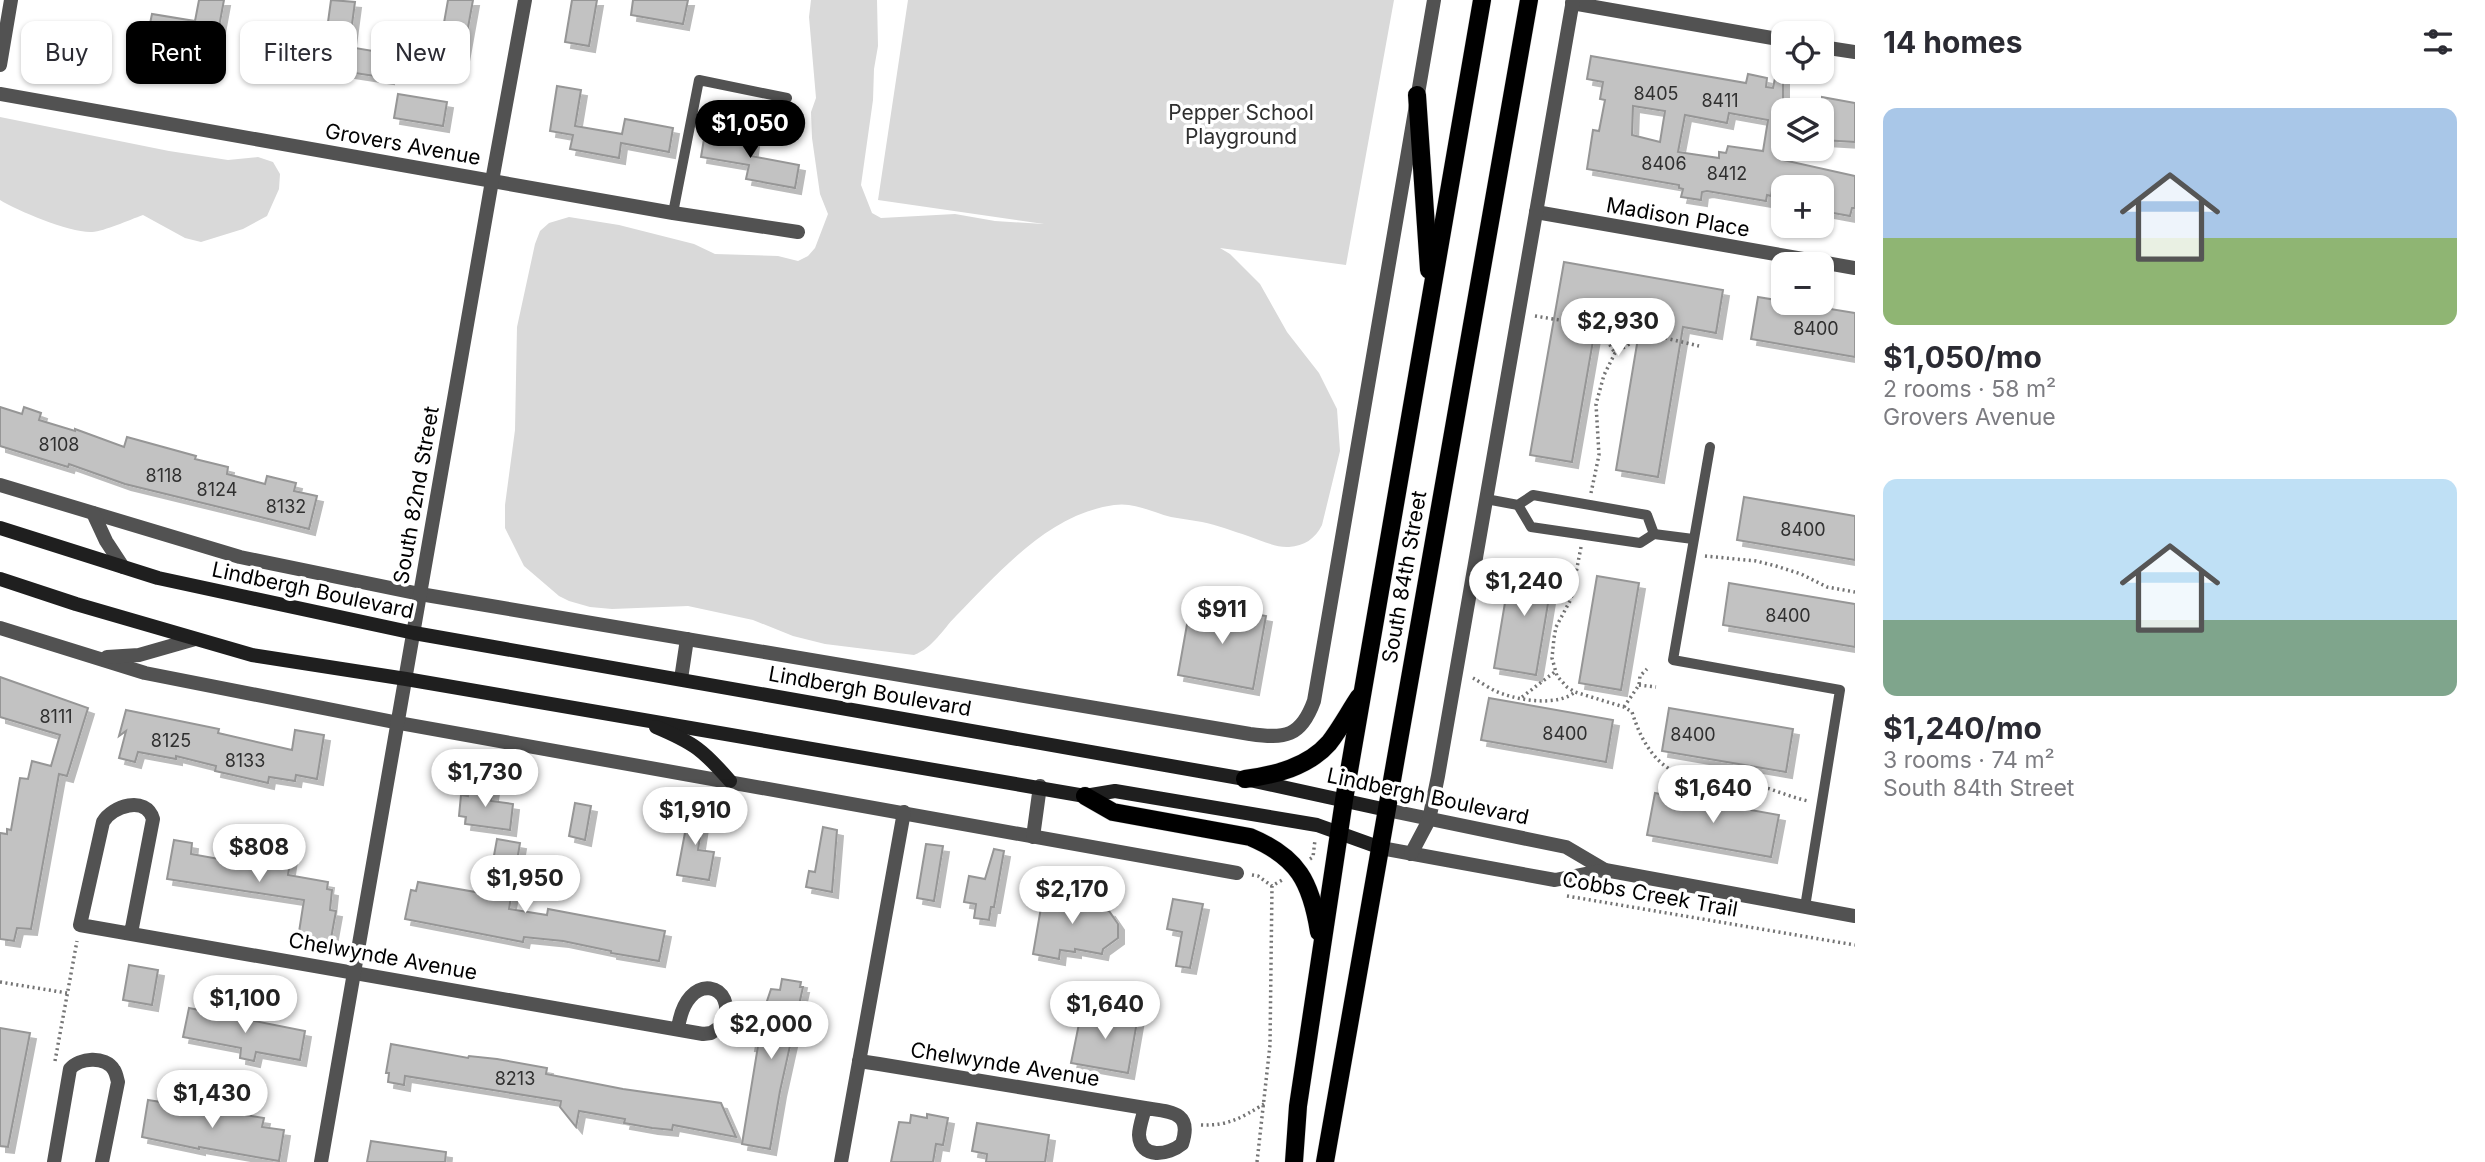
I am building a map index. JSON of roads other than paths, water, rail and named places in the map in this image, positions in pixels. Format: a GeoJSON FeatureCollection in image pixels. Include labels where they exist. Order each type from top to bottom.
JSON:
{"type":"FeatureCollection","features":[{"type":"Feature","properties":{"kind":"main road","name":"South 84th Street"},"geometry":{"type":"LineString","coordinates":[[1294,1162],[1298,1106],[1344,800],[1482,0]]}},
{"type":"Feature","properties":{"kind":"main road","name":"South 84th Street"},"geometry":{"type":"LineString","coordinates":[[1325,1162],[1529,0]]}},
{"type":"Feature","properties":{"kind":"main road"},"geometry":{"type":"LineString","coordinates":[[1418,95],[1431,299]]}},
{"type":"Feature","properties":{"kind":"main road","name":"Lindbergh Boulevard"},"geometry":{"type":"LineString","coordinates":[[0,528],[158,578],[414,633],[1245,779],[1387,810]]}},
{"type":"Feature","properties":{"kind":"main road","name":"Lindbergh Boulevard"},"geometry":{"type":"LineString","coordinates":[[0,579],[253,655],[1040,786],[1085,796],[1115,791],[1317,825],[1381,848]]}},
{"type":"Feature","properties":{"kind":"main road"},"geometry":{"type":"LineString","coordinates":[[1245,779],[1282,772],[1319,752],[1334,735],[1363,691]]}},
{"type":"Feature","properties":{"kind":"main road"},"geometry":{"type":"LineString","coordinates":[[632,718],[688,741],[708,755],[730,781]]}},
{"type":"Feature","properties":{"kind":"main road"},"geometry":{"type":"LineString","coordinates":[[1085,796],[1112,812],[1250,837],[1281,852],[1297,870],[1310,894],[1322,949]]}},
{"type":"Feature","properties":{"kind":"street"},"geometry":{"type":"LineString","coordinates":[[0,65],[11,0]]}},
{"type":"Feature","properties":{"kind":"street","name":"South 82nd Street"},"geometry":{"type":"LineString","coordinates":[[321,1162],[525,0]]}},
{"type":"Feature","properties":{"kind":"street"},"geometry":{"type":"LineString","coordinates":[[1418,95],[1434,0]]}},
{"type":"Feature","properties":{"kind":"street"},"geometry":{"type":"LineString","coordinates":[[1411,854],[1429,820],[1572,1],[1771,38]]}},
{"type":"Feature","properties":{"kind":"street"},"geometry":{"type":"LineString","coordinates":[[1834,49],[1855,52]]}},
{"type":"Feature","properties":{"kind":"street","name":"Grovers Avenue"},"geometry":{"type":"LineString","coordinates":[[0,94],[673,213],[798,232]]}},
{"type":"Feature","properties":{"kind":"street","name":"Lindbergh Boulevard"},"geometry":{"type":"LineString","coordinates":[[0,485],[240,556],[420,594],[1250,734],[1273,737],[1288,734],[1300,728],[1308,718],[1314,701],[1418,95]]}},
{"type":"Feature","properties":{"kind":"street","name":"Madison Place"},"geometry":{"type":"LineString","coordinates":[[1536,212],[1855,268]]}},
{"type":"Feature","properties":{"kind":"street"},"geometry":{"type":"LineString","coordinates":[[93,513],[122,567]]}},
{"type":"Feature","properties":{"kind":"street"},"geometry":{"type":"LineString","coordinates":[[0,628],[145,673],[399,723],[1237,873]]}},
{"type":"Feature","properties":{"kind":"street"},"geometry":{"type":"LineString","coordinates":[[85,656],[139,655],[195,639]]}},
{"type":"Feature","properties":{"kind":"street"},"geometry":{"type":"LineString","coordinates":[[681,680],[687,639]]}},
{"type":"Feature","properties":{"kind":"street"},"geometry":{"type":"LineString","coordinates":[[1033,837],[1040,786]]}},
{"type":"Feature","properties":{"kind":"street","name":"Chelwynde Avenue"},"geometry":{"type":"LineString","coordinates":[[131,933],[153,819],[145,808],[121,806],[108,813],[103,822],[80,925],[678,1029]]}},
{"type":"Feature","properties":{"kind":"street","name":"Lindbergh Boulevard"},"geometry":{"type":"LineString","coordinates":[[1387,810],[1566,847],[1605,870],[1855,916]]}},
{"type":"Feature","properties":{"kind":"street"},"geometry":{"type":"LineString","coordinates":[[841,1162],[904,812]]}},
{"type":"Feature","properties":{"kind":"street","name":"Lindbergh Boulevard"},"geometry":{"type":"LineString","coordinates":[[1381,848],[1555,880],[1605,870]]}},
{"type":"Feature","properties":{"kind":"street"},"geometry":{"type":"LineString","coordinates":[[54,1162],[70,1069],[83,1060],[108,1063],[114,1069],[118,1082],[102,1162]]}},
{"type":"Feature","properties":{"kind":"street","name":"Chelwynde Avenue"},"geometry":{"type":"LineString","coordinates":[[859,1061],[1172,1112],[1182,1117],[1185,1124],[1182,1144],[1166,1154],[1155,1154],[1145,1149],[1139,1134],[1144,1108]]}},
{"type":"Feature","properties":{"kind":"lane"},"geometry":{"type":"LineString","coordinates":[[673,213],[699,80],[787,98]]}},
{"type":"Feature","properties":{"kind":"lane"},"geometry":{"type":"LineString","coordinates":[[1710,447],[1674,660],[1840,690],[1805,907]]}},
{"type":"Feature","properties":{"kind":"lane"},"geometry":{"type":"LineString","coordinates":[[1486,499],[1518,505],[1534,495],[1647,515],[1654,534]]}},
{"type":"Feature","properties":{"kind":"lane"},"geometry":{"type":"LineString","coordinates":[[1518,505],[1531,527],[1640,543],[1654,534],[1693,539]]}},
{"type":"Feature","properties":{"kind":"park label","name":"Pepper School Playground"},"geometry":{"type":"Point","coordinates":[1241,124]}}]}
